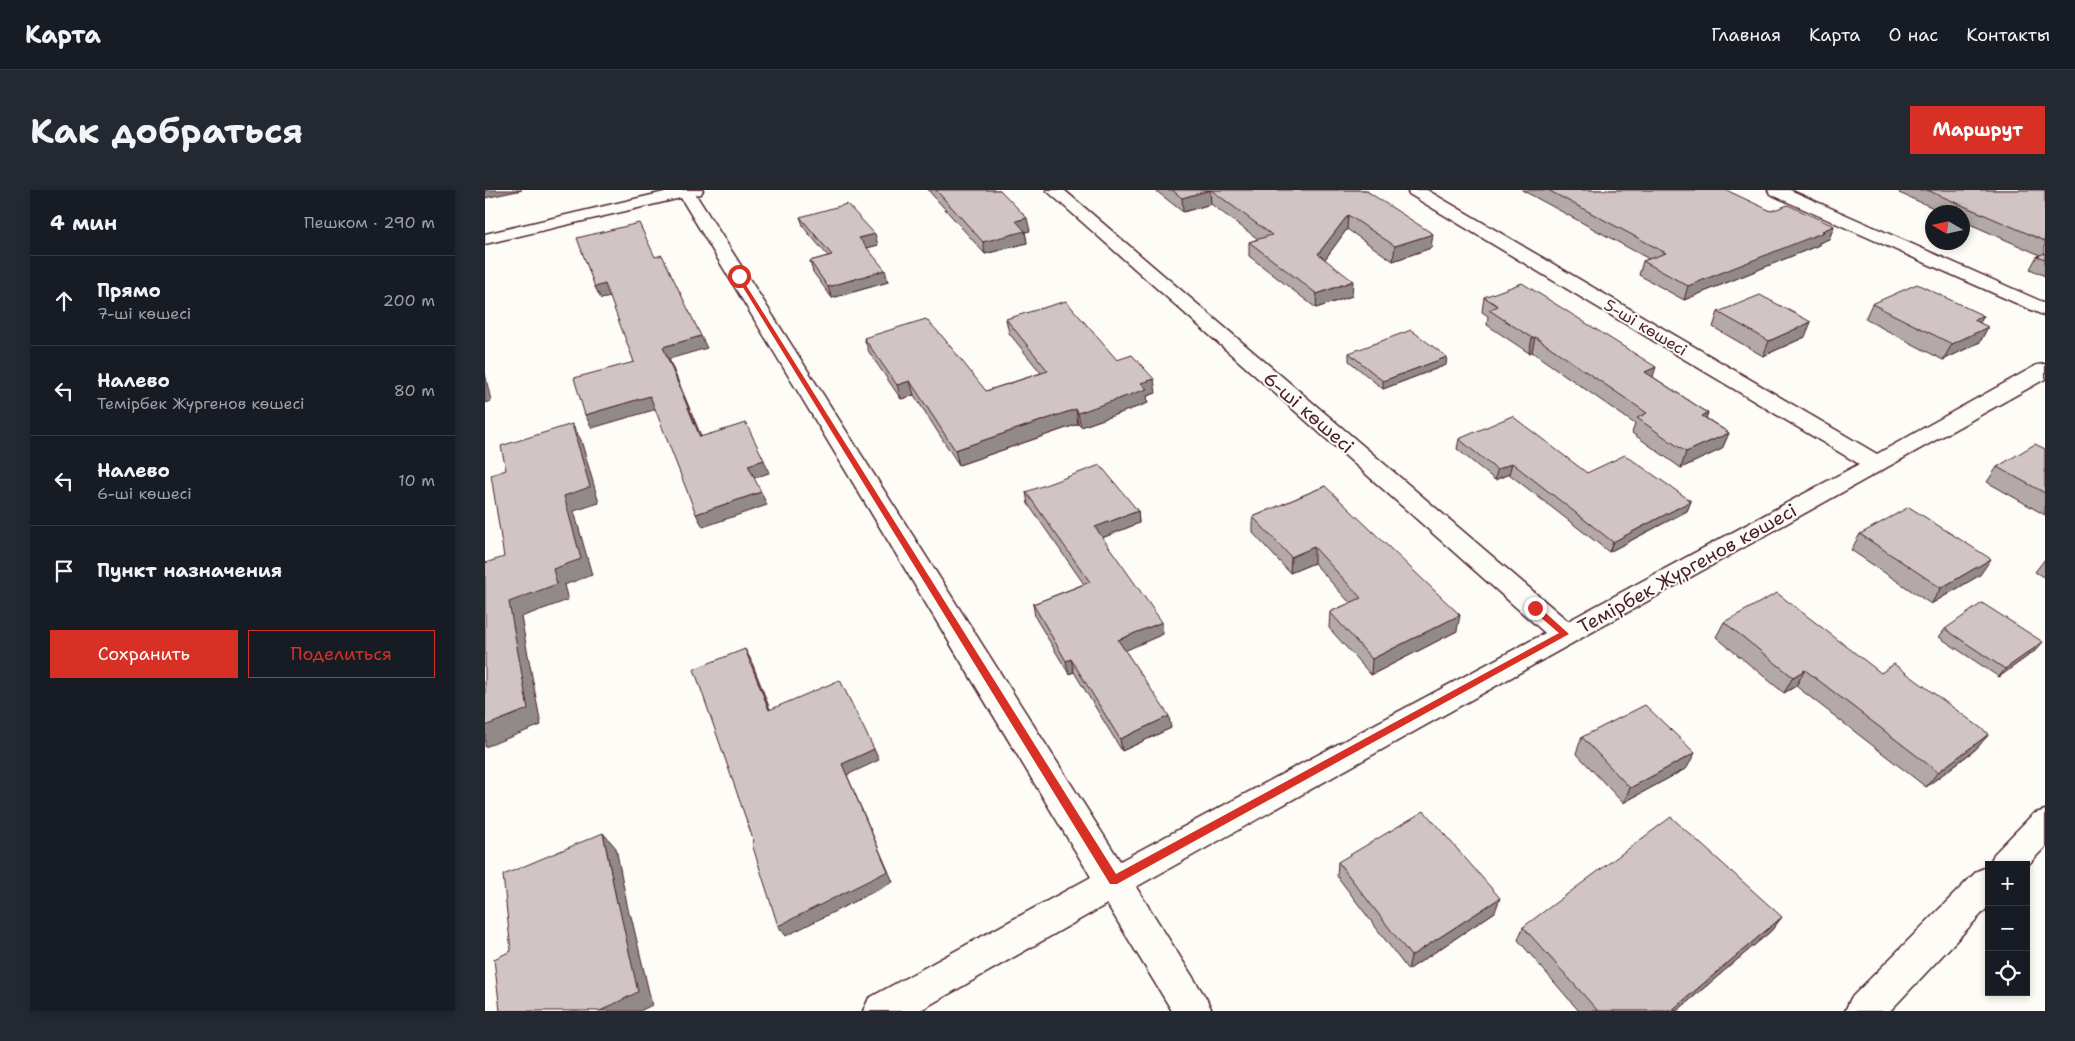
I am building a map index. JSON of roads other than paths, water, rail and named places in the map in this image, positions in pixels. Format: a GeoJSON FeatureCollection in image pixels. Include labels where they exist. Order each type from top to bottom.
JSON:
{"type":"FeatureCollection","features":[{"type":"Feature","properties":{"kind":"street","name":"6-ші көшесі"},"geometry":{"type":"LineString","coordinates":[[1054,190],[1565,634]]}},
{"type":"Feature","properties":{"kind":"street","name":"5-ші көшесі"},"geometry":{"type":"LineString","coordinates":[[1415,190],[1877,464]]}},
{"type":"Feature","properties":{"kind":"street"},"geometry":{"type":"LineString","coordinates":[[1776,190],[2045,310]]}},
{"type":"Feature","properties":{"kind":"street"},"geometry":{"type":"LineString","coordinates":[[485,239],[689,191],[1193,1011]]}},
{"type":"Feature","properties":{"kind":"street","name":"Темірбек Жүргенов көшесі"},"geometry":{"type":"LineString","coordinates":[[882,1011],[1114,880],[1877,464],[2045,370]]}},
{"type":"Feature","properties":{"kind":"street"},"geometry":{"type":"LineString","coordinates":[[2010,861],[2045,824]]}},
{"type":"Feature","properties":{"kind":"street"},"geometry":{"type":"LineString","coordinates":[[1864,1011],[1985,886]]}}]}
